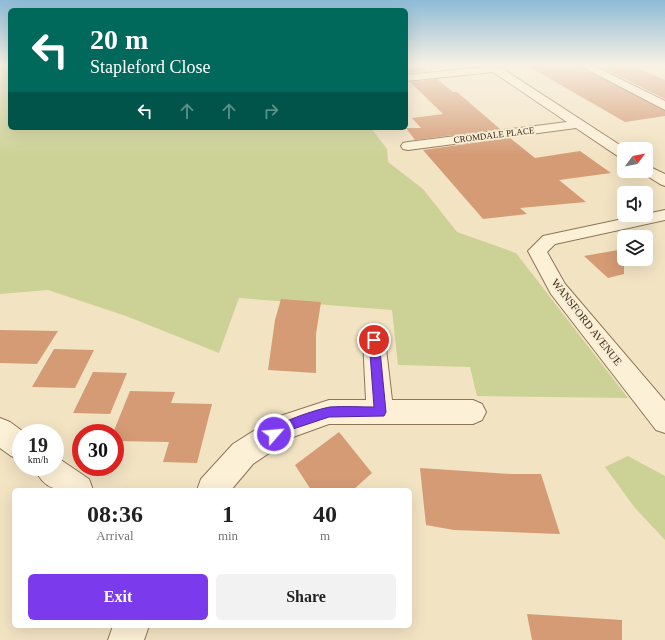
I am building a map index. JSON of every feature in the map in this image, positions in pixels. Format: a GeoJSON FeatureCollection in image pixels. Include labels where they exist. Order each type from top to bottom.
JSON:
{"type":"FeatureCollection","features":[{"type":"Feature","properties":{"kind":"street"},"geometry":{"type":"LineString","coordinates":[[535,95],[617,149]]}},
{"type":"Feature","properties":{"kind":"street"},"geometry":{"type":"LineString","coordinates":[[643,95],[665,106]]}},
{"type":"Feature","properties":{"kind":"street","name":"CROMDALE PLACE"},"geometry":{"type":"LineString","coordinates":[[408,146],[579,124]]}},
{"type":"Feature","properties":{"kind":"street"},"geometry":{"type":"LineString","coordinates":[[653,173],[665,181]]}},
{"type":"Feature","properties":{"kind":"street","name":"WANSFORD AVENUE"},"geometry":{"type":"LineString","coordinates":[[665,215],[549,240],[537,251],[558,289],[665,421]]}},
{"type":"Feature","properties":{"kind":"street"},"geometry":{"type":"LineString","coordinates":[[374,340],[380,412]]}},
{"type":"Feature","properties":{"kind":"street"},"geometry":{"type":"LineString","coordinates":[[214,488],[243,454],[284,427],[329,412],[473,412]]}},
{"type":"Feature","properties":{"kind":"street"},"geometry":{"type":"LineString","coordinates":[[0,431],[12,440]]}},
{"type":"Feature","properties":{"kind":"street"},"geometry":{"type":"LineString","coordinates":[[60,476],[75,488]]}},
{"type":"Feature","properties":{"kind":"street"},"geometry":{"type":"LineString","coordinates":[[126,640],[130,628]]}},
{"type":"Feature","properties":{"kind":"green space"},"geometry":{"type":"Polygon","coordinates":[[[0,95],[8,95],[8,130],[373,130],[387,149],[388,162],[423,189],[457,232],[516,253],[628,398],[477,396],[470,367],[398,365],[392,310],[239,298],[219,353],[126,316],[48,290],[0,294],[0,95]]]}},
{"type":"Feature","properties":{"kind":"green space"},"geometry":{"type":"Polygon","coordinates":[[[628,456],[665,476],[665,540],[635,508],[605,467],[628,456]]]}},
{"type":"Feature","properties":{"kind":"building"},"geometry":{"type":"Polygon","coordinates":[[[423,95],[460,95],[500,129],[415,140],[408,130],[408,128],[421,128],[412,118],[443,114],[423,95]]]}},
{"type":"Feature","properties":{"kind":"building"},"geometry":{"type":"Polygon","coordinates":[[[578,95],[634,95],[665,111],[665,116],[625,122],[578,95]]]}},
{"type":"Feature","properties":{"kind":"building"},"geometry":{"type":"Polygon","coordinates":[[[657,95],[665,95],[665,99],[657,95]]]}},
{"type":"Feature","properties":{"kind":"building"},"geometry":{"type":"Polygon","coordinates":[[[510,138],[535,158],[580,151],[611,173],[559,180],[586,202],[520,208],[527,214],[483,219],[423,150],[510,138]]]}},
{"type":"Feature","properties":{"kind":"building"},"geometry":{"type":"Polygon","coordinates":[[[617,250],[617,266],[624,266],[624,274],[608,278],[584,256],[617,250]]]}},
{"type":"Feature","properties":{"kind":"building"},"geometry":{"type":"Polygon","coordinates":[[[281,299],[321,302],[316,334],[316,373],[268,370],[275,320],[281,299]]]}},
{"type":"Feature","properties":{"kind":"building"},"geometry":{"type":"Polygon","coordinates":[[[0,330],[58,331],[37,364],[0,363],[0,330]]]}},
{"type":"Feature","properties":{"kind":"building"},"geometry":{"type":"Polygon","coordinates":[[[54,349],[94,350],[75,388],[32,387],[54,349]]]}},
{"type":"Feature","properties":{"kind":"building"},"geometry":{"type":"Polygon","coordinates":[[[93,372],[127,373],[110,414],[73,413],[93,372]]]}},
{"type":"Feature","properties":{"kind":"building"},"geometry":{"type":"Polygon","coordinates":[[[130,391],[175,392],[171,403],[212,404],[197,463],[163,462],[169,442],[124,441],[124,424],[117,424],[130,391]]]}},
{"type":"Feature","properties":{"kind":"building"},"geometry":{"type":"Polygon","coordinates":[[[339,432],[372,473],[355,488],[310,488],[295,465],[339,432]]]}},
{"type":"Feature","properties":{"kind":"building"},"geometry":{"type":"Polygon","coordinates":[[[420,468],[511,474],[541,474],[560,534],[454,530],[426,525],[420,468]]]}},
{"type":"Feature","properties":{"kind":"building"},"geometry":{"type":"Polygon","coordinates":[[[527,614],[622,620],[622,640],[532,640],[527,614]]]}},
{"type":"Feature","properties":{"kind":"route"},"geometry":{"type":"LineString","coordinates":[[274,434],[284,427],[329,412],[380,412],[374,340]]}}]}
